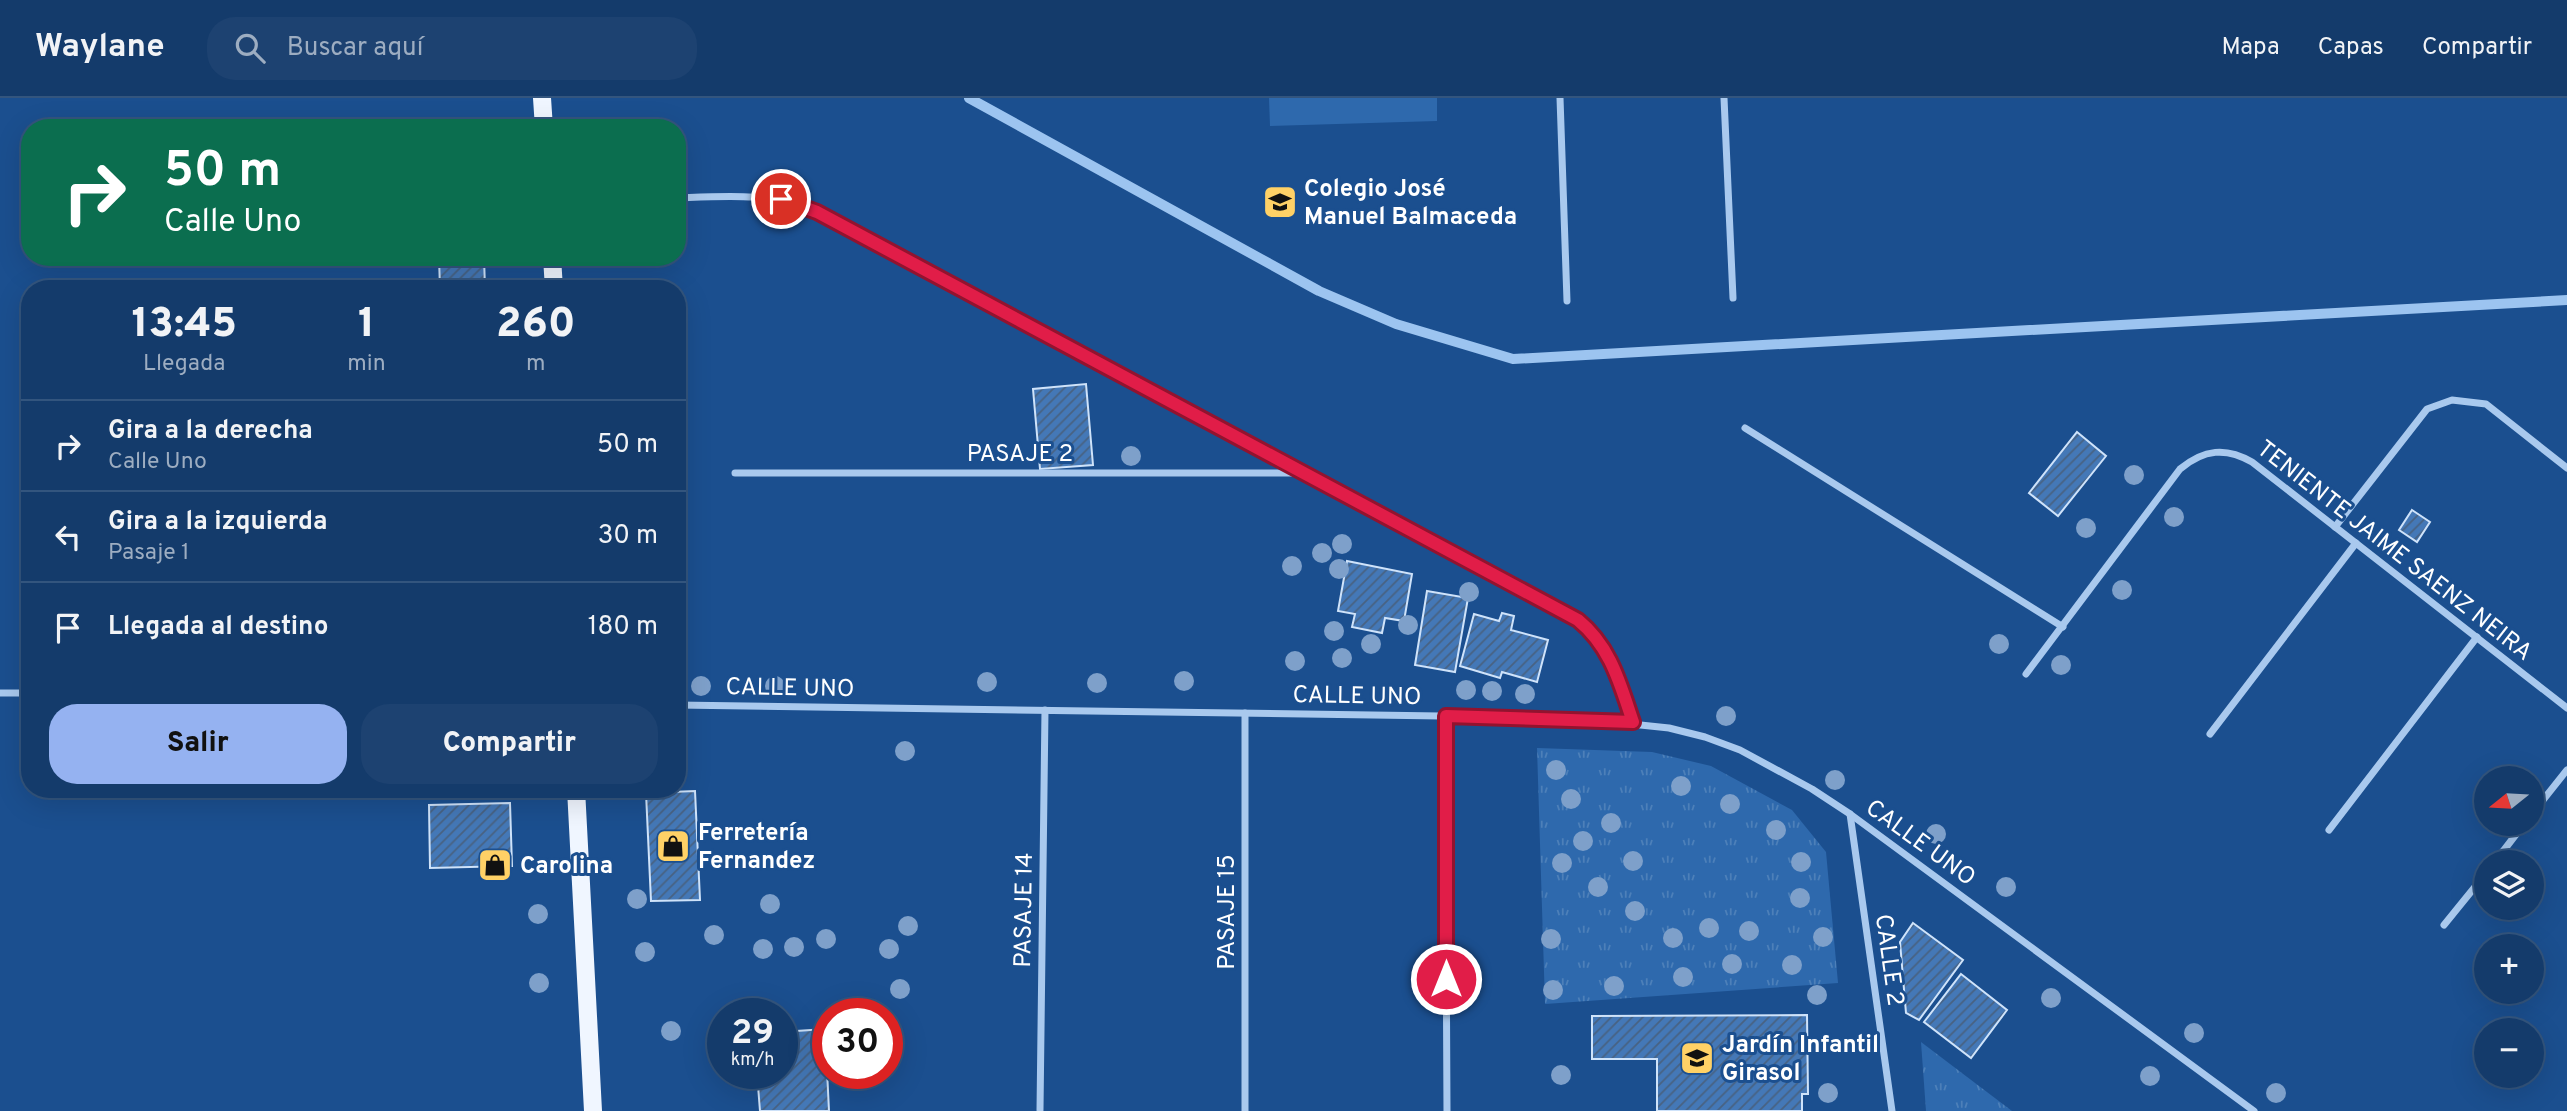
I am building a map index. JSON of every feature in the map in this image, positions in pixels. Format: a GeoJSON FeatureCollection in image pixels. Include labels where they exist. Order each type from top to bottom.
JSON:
{"type":"FeatureCollection","features":[{"type":"Feature","properties":{"kind":"main road"},"geometry":{"type":"LineString","coordinates":[[542,98],[543,119]]}},
{"type":"Feature","properties":{"kind":"main road"},"geometry":{"type":"LineString","coordinates":[[576,798],[593,1111]]}},
{"type":"Feature","properties":{"kind":"street"},"geometry":{"type":"LineString","coordinates":[[1560,98],[1567,301]]}},
{"type":"Feature","properties":{"kind":"street"},"geometry":{"type":"LineString","coordinates":[[1724,98],[1733,298]]}},
{"type":"Feature","properties":{"kind":"street"},"geometry":{"type":"LineString","coordinates":[[686,198],[758,196],[809,208],[1578,620],[1600,640],[1609,654],[1633,722]]}},
{"type":"Feature","properties":{"kind":"street"},"geometry":{"type":"LineString","coordinates":[[2335,527],[2427,409],[2452,400],[2486,404],[2567,468]]}},
{"type":"Feature","properties":{"kind":"street"},"geometry":{"type":"LineString","coordinates":[[1745,428],[2063,627]]}},
{"type":"Feature","properties":{"kind":"street","name":"TENIENTE JAIME SAENZ NEIRA"},"geometry":{"type":"LineString","coordinates":[[2026,674],[2180,469],[2202,454],[2229,451],[2241,456],[2335,527],[2567,708]]}},
{"type":"Feature","properties":{"kind":"street","name":"PASAJE 2"},"geometry":{"type":"LineString","coordinates":[[735,473],[1304,472]]}},
{"type":"Feature","properties":{"kind":"street"},"geometry":{"type":"LineString","coordinates":[[2210,734],[2356,543]]}},
{"type":"Feature","properties":{"kind":"street"},"geometry":{"type":"LineString","coordinates":[[2329,830],[2477,637]]}},
{"type":"Feature","properties":{"kind":"street"},"geometry":{"type":"LineString","coordinates":[[0,693],[21,693]]}},
{"type":"Feature","properties":{"kind":"street","name":"CALLE UNO"},"geometry":{"type":"LineString","coordinates":[[686,705],[1446,716],[1633,722],[1669,727],[1740,750],[1850,814],[2254,1111]]}},
{"type":"Feature","properties":{"kind":"street","name":"PASAJE 14"},"geometry":{"type":"LineString","coordinates":[[1040,1110],[1045,710]]}},
{"type":"Feature","properties":{"kind":"street","name":"PASAJE 15"},"geometry":{"type":"LineString","coordinates":[[1245,713],[1245,1111]]}},
{"type":"Feature","properties":{"kind":"street"},"geometry":{"type":"LineString","coordinates":[[1446,716],[1447,1111]]}},
{"type":"Feature","properties":{"kind":"street"},"geometry":{"type":"LineString","coordinates":[[2544,799],[2567,770]]}},
{"type":"Feature","properties":{"kind":"street","name":"CALLE 2"},"geometry":{"type":"LineString","coordinates":[[1850,814],[1892,1111]]}},
{"type":"Feature","properties":{"kind":"street"},"geometry":{"type":"LineString","coordinates":[[2504,850],[2515,836]]}},
{"type":"Feature","properties":{"kind":"street"},"geometry":{"type":"LineString","coordinates":[[2444,925],[2474,888]]}},
{"type":"Feature","properties":{"kind":"green space"},"geometry":{"type":"Polygon","coordinates":[[[1269,98],[1437,98],[1437,121],[1270,126],[1269,98]]]}},
{"type":"Feature","properties":{"kind":"green space"},"geometry":{"type":"Polygon","coordinates":[[[1537,748],[1652,752],[1711,766],[1792,810],[1826,852],[1838,983],[1545,1004],[1537,748]]]}},
{"type":"Feature","properties":{"kind":"green space"},"geometry":{"type":"Polygon","coordinates":[[[1921,1042],[2012,1111],[1926,1111],[1921,1042]]]}},
{"type":"Feature","properties":{"kind":"building"},"geometry":{"type":"Polygon","coordinates":[[[439,266],[484,266],[485,280],[440,280],[439,266]]]}},
{"type":"Feature","properties":{"kind":"building"},"geometry":{"type":"Polygon","coordinates":[[[1086,384],[1093,465],[1040,469],[1033,389],[1086,384]]]}},
{"type":"Feature","properties":{"kind":"building"},"geometry":{"type":"Polygon","coordinates":[[[2077,432],[2106,456],[2058,516],[2029,493],[2077,432]]]}},
{"type":"Feature","properties":{"kind":"building"},"geometry":{"type":"Polygon","coordinates":[[[2412,510],[2430,522],[2417,542],[2399,530],[2412,510]]]}},
{"type":"Feature","properties":{"kind":"building"},"geometry":{"type":"Polygon","coordinates":[[[1347,561],[1412,574],[1404,621],[1385,618],[1382,633],[1352,627],[1355,614],[1338,611],[1347,561]]]}},
{"type":"Feature","properties":{"kind":"building"},"geometry":{"type":"Polygon","coordinates":[[[1427,591],[1468,598],[1455,672],[1415,665],[1427,591]]]}},
{"type":"Feature","properties":{"kind":"building"},"geometry":{"type":"Polygon","coordinates":[[[1502,613],[1514,616],[1511,630],[1548,640],[1537,682],[1502,672],[1500,678],[1460,666],[1474,614],[1499,621],[1502,613]]]}},
{"type":"Feature","properties":{"kind":"building","name":"Ferretería Fernandez"},"geometry":{"type":"Polygon","coordinates":[[[686,791],[695,791],[700,900],[651,901],[646,798],[686,798],[686,791]]]}},
{"type":"Feature","properties":{"kind":"building"},"geometry":{"type":"Polygon","coordinates":[[[510,803],[512,866],[430,868],[429,805],[510,803]]]}},
{"type":"Feature","properties":{"kind":"building"},"geometry":{"type":"Polygon","coordinates":[[[1913,923],[1963,960],[1919,1020],[1906,1013],[1900,942],[1913,923]]]}},
{"type":"Feature","properties":{"kind":"building"},"geometry":{"type":"Polygon","coordinates":[[[1961,974],[2007,1010],[1971,1058],[1924,1022],[1961,974]]]}},
{"type":"Feature","properties":{"kind":"building"},"geometry":{"type":"Polygon","coordinates":[[[1807,1015],[1808,1094],[1802,1094],[1802,1111],[1657,1111],[1657,1059],[1592,1059],[1592,1016],[1807,1015]]]}},
{"type":"Feature","properties":{"kind":"building"},"geometry":{"type":"Polygon","coordinates":[[[812,1030],[812,1089],[828,1089],[829,1111],[760,1111],[758,1089],[798,1089],[798,1031],[812,1030]]]}},
{"type":"Feature","properties":{"kind":"waterway"},"geometry":{"type":"LineString","coordinates":[[969,98],[1319,291],[1396,324],[1513,359],[2567,300]]}},
{"type":"Feature","properties":{"kind":"place","name":"Colegio José Manuel Balmaceda"},"geometry":{"type":"Point","coordinates":[1280,202]}},
{"type":"Feature","properties":{"kind":"place","name":"Ferretería Fernandez"},"geometry":{"type":"Point","coordinates":[673,846]}},
{"type":"Feature","properties":{"kind":"place","name":"Carolina"},"geometry":{"type":"Point","coordinates":[495,865]}},
{"type":"Feature","properties":{"kind":"place","name":"Jardín Infantil Girasol"},"geometry":{"type":"Point","coordinates":[1697,1058]}},
{"type":"Feature","properties":{"kind":"route"},"geometry":{"type":"LineString","coordinates":[[781,199],[817,212],[1578,620],[1600,640],[1609,654],[1633,722],[1574,718],[1446,716],[1446,979]]}}]}
